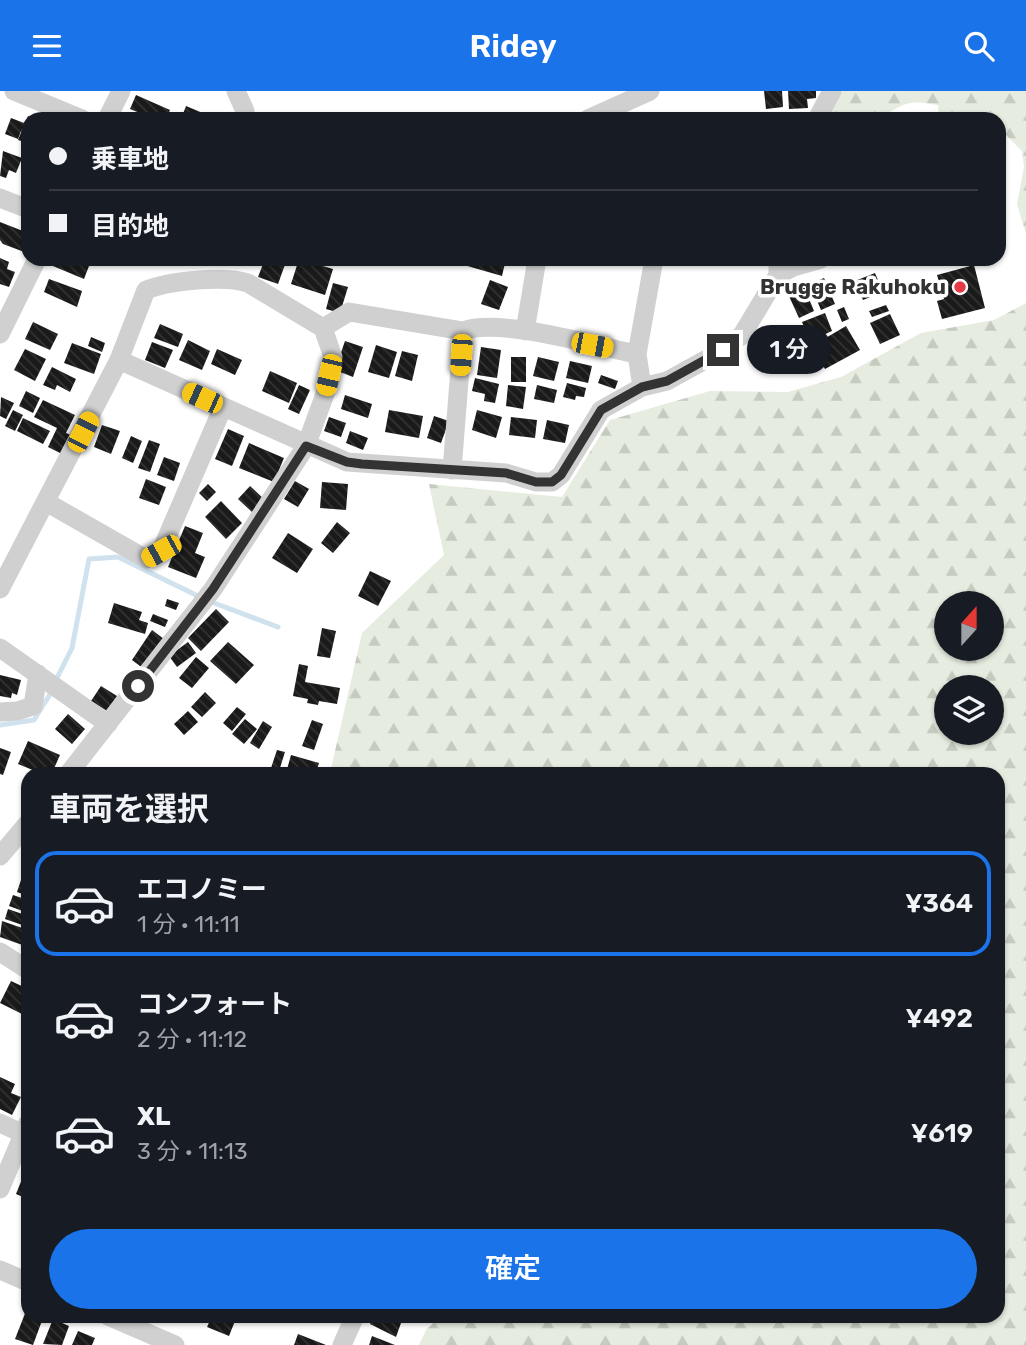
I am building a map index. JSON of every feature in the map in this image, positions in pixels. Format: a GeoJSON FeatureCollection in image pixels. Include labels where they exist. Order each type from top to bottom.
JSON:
{"type":"FeatureCollection","features":[{"type":"Feature","properties":{"kind":"street"},"geometry":{"type":"LineString","coordinates":[[14,91],[65,112]]}},
{"type":"Feature","properties":{"kind":"street"},"geometry":{"type":"LineString","coordinates":[[110,112],[121,91]]}},
{"type":"Feature","properties":{"kind":"street"},"geometry":{"type":"LineString","coordinates":[[236,91],[245,112]]}},
{"type":"Feature","properties":{"kind":"street"},"geometry":{"type":"LineString","coordinates":[[604,112],[650,91]]}},
{"type":"Feature","properties":{"kind":"street"},"geometry":{"type":"LineString","coordinates":[[821,112],[832,91]]}},
{"type":"Feature","properties":{"kind":"street"},"geometry":{"type":"LineString","coordinates":[[0,198],[21,206]]}},
{"type":"Feature","properties":{"kind":"street"},"geometry":{"type":"LineString","coordinates":[[0,334],[6,309],[33,266]]}},
{"type":"Feature","properties":{"kind":"street"},"geometry":{"type":"LineString","coordinates":[[525,331],[536,266]]}},
{"type":"Feature","properties":{"kind":"street"},"geometry":{"type":"LineString","coordinates":[[642,387],[637,354],[653,266]]}},
{"type":"Feature","properties":{"kind":"street"},"geometry":{"type":"LineString","coordinates":[[119,361],[347,462],[506,473],[536,482],[552,482],[561,475],[601,410],[642,387],[667,381],[733,342],[742,335],[778,267],[796,266]]}},
{"type":"Feature","properties":{"kind":"street"},"geometry":{"type":"LineString","coordinates":[[0,589],[119,361],[146,291],[159,285],[235,279],[323,328],[333,357],[324,394],[306,446],[213,589],[74,767]]}},
{"type":"Feature","properties":{"kind":"street"},"geometry":{"type":"LineString","coordinates":[[323,328],[349,312],[463,331],[476,326],[525,331],[637,354]]}},
{"type":"Feature","properties":{"kind":"street"},"geometry":{"type":"LineString","coordinates":[[452,470],[463,331]]}},
{"type":"Feature","properties":{"kind":"street"},"geometry":{"type":"LineString","coordinates":[[46,502],[146,559],[161,551],[223,407]]}},
{"type":"Feature","properties":{"kind":"street"},"geometry":{"type":"LineString","coordinates":[[0,648],[108,725]]}},
{"type":"Feature","properties":{"kind":"street"},"geometry":{"type":"LineString","coordinates":[[0,712],[18,711],[33,706],[37,674]]}},
{"type":"Feature","properties":{"kind":"street"},"geometry":{"type":"LineString","coordinates":[[0,856],[21,831]]}},
{"type":"Feature","properties":{"kind":"street"},"geometry":{"type":"LineString","coordinates":[[0,952],[21,966]]}},
{"type":"Feature","properties":{"kind":"street"},"geometry":{"type":"LineString","coordinates":[[0,1123],[21,1129]]}},
{"type":"Feature","properties":{"kind":"street"},"geometry":{"type":"LineString","coordinates":[[0,1189],[21,1142]]}},
{"type":"Feature","properties":{"kind":"street"},"geometry":{"type":"LineString","coordinates":[[0,1270],[21,1279]]}},
{"type":"Feature","properties":{"kind":"street"},"geometry":{"type":"LineString","coordinates":[[124,1323],[175,1345]]}},
{"type":"Feature","properties":{"kind":"street"},"geometry":{"type":"LineString","coordinates":[[342,1345],[352,1323]]}},
{"type":"Feature","properties":{"kind":"green space"},"geometry":{"type":"Polygon","coordinates":[[[830,91],[1026,91],[1026,234],[1017,204],[1024,167],[1022,151],[1006,135],[1006,112],[938,112],[938,105],[917,102],[905,104],[890,112],[822,112],[830,91]]]}},
{"type":"Feature","properties":{"kind":"green space"},"geometry":{"type":"Polygon","coordinates":[[[1026,303],[1026,1345],[419,1345],[426,1330],[434,1323],[1005,1323],[1005,767],[331,767],[362,633],[444,555],[429,484],[562,497],[610,420],[710,391],[788,392],[841,377],[921,333],[994,320],[1026,303]]]}},
{"type":"Feature","properties":{"kind":"building"},"geometry":{"type":"Polygon","coordinates":[[[764,91],[782,91],[783,107],[766,109],[764,91]]]}},
{"type":"Feature","properties":{"kind":"building"},"geometry":{"type":"Polygon","coordinates":[[[788,91],[816,91],[816,98],[807,99],[808,108],[789,109],[788,91]]]}},
{"type":"Feature","properties":{"kind":"building"},"geometry":{"type":"Polygon","coordinates":[[[136,95],[170,110],[137,112],[130,109],[136,95]]]}},
{"type":"Feature","properties":{"kind":"building"},"geometry":{"type":"Polygon","coordinates":[[[186,106],[200,112],[184,112],[186,106]]]}},
{"type":"Feature","properties":{"kind":"building"},"geometry":{"type":"Polygon","coordinates":[[[11,118],[21,122],[18,139],[5,134],[11,118]]]}},
{"type":"Feature","properties":{"kind":"building"},"geometry":{"type":"Polygon","coordinates":[[[3,151],[21,158],[16,173],[9,170],[6,178],[0,176],[3,151]]]}},
{"type":"Feature","properties":{"kind":"building"},"geometry":{"type":"Polygon","coordinates":[[[0,222],[21,230],[21,251],[3,244],[0,240],[0,222]]]}},
{"type":"Feature","properties":{"kind":"building"},"geometry":{"type":"Polygon","coordinates":[[[0,258],[9,262],[7,269],[15,272],[9,287],[0,284],[0,258]]]}},
{"type":"Feature","properties":{"kind":"building"},"geometry":{"type":"Polygon","coordinates":[[[53,266],[89,266],[84,279],[53,266]]]}},
{"type":"Feature","properties":{"kind":"building"},"geometry":{"type":"Polygon","coordinates":[[[262,266],[284,266],[278,284],[258,277],[262,266]]]}},
{"type":"Feature","properties":{"kind":"building"},"geometry":{"type":"Polygon","coordinates":[[[297,266],[323,266],[333,269],[325,295],[291,284],[297,266]]]}},
{"type":"Feature","properties":{"kind":"building"},"geometry":{"type":"Polygon","coordinates":[[[467,266],[504,266],[502,276],[467,266]]]}},
{"type":"Feature","properties":{"kind":"building","name":"Brugge Rakuhoku"},"geometry":{"type":"Polygon","coordinates":[[[974,266],[985,308],[942,319],[937,301],[944,299],[937,275],[974,266]]]}},
{"type":"Feature","properties":{"kind":"building"},"geometry":{"type":"Polygon","coordinates":[[[875,273],[883,292],[863,300],[855,281],[875,273]]]}},
{"type":"Feature","properties":{"kind":"building"},"geometry":{"type":"Polygon","coordinates":[[[824,278],[835,304],[821,310],[810,284],[824,278]]]}},
{"type":"Feature","properties":{"kind":"building"},"geometry":{"type":"Polygon","coordinates":[[[49,279],[82,291],[77,307],[44,292],[49,279]]]}},
{"type":"Feature","properties":{"kind":"building"},"geometry":{"type":"Polygon","coordinates":[[[490,280],[508,287],[499,310],[481,304],[490,280]]]}},
{"type":"Feature","properties":{"kind":"building"},"geometry":{"type":"Polygon","coordinates":[[[333,283],[348,287],[340,313],[326,309],[333,283]]]}},
{"type":"Feature","properties":{"kind":"building"},"geometry":{"type":"Polygon","coordinates":[[[804,286],[814,311],[799,318],[788,294],[804,286]]]}},
{"type":"Feature","properties":{"kind":"building"},"geometry":{"type":"Polygon","coordinates":[[[886,305],[889,311],[872,317],[869,311],[886,305]]]}},
{"type":"Feature","properties":{"kind":"building"},"geometry":{"type":"Polygon","coordinates":[[[844,307],[849,319],[842,322],[837,310],[844,307]]]}},
{"type":"Feature","properties":{"kind":"building"},"geometry":{"type":"Polygon","coordinates":[[[825,313],[832,331],[810,341],[802,322],[825,313]]]}},
{"type":"Feature","properties":{"kind":"building"},"geometry":{"type":"Polygon","coordinates":[[[890,314],[900,335],[880,344],[870,323],[890,314]]]}},
{"type":"Feature","properties":{"kind":"building"},"geometry":{"type":"Polygon","coordinates":[[[33,322],[58,334],[50,350],[25,339],[33,322]]]}},
{"type":"Feature","properties":{"kind":"building"},"geometry":{"type":"Polygon","coordinates":[[[160,324],[183,334],[178,347],[154,338],[160,324]]]}},
{"type":"Feature","properties":{"kind":"building"},"geometry":{"type":"Polygon","coordinates":[[[846,326],[860,350],[825,369],[812,346],[846,326]]]}},
{"type":"Feature","properties":{"kind":"building"},"geometry":{"type":"Polygon","coordinates":[[[797,327],[807,353],[788,361],[777,335],[797,327]]]}},
{"type":"Feature","properties":{"kind":"building"},"geometry":{"type":"Polygon","coordinates":[[[91,337],[105,343],[102,352],[88,346],[91,337]]]}},
{"type":"Feature","properties":{"kind":"building"},"geometry":{"type":"Polygon","coordinates":[[[771,338],[782,362],[765,370],[753,346],[771,338]]]}},
{"type":"Feature","properties":{"kind":"building"},"geometry":{"type":"Polygon","coordinates":[[[188,340],[210,351],[202,370],[179,360],[188,340]]]}},
{"type":"Feature","properties":{"kind":"building"},"geometry":{"type":"Polygon","coordinates":[[[345,341],[363,347],[353,377],[335,370],[345,341]]]}},
{"type":"Feature","properties":{"kind":"building"},"geometry":{"type":"Polygon","coordinates":[[[152,342],[173,350],[165,368],[145,360],[152,342]]]}},
{"type":"Feature","properties":{"kind":"building"},"geometry":{"type":"Polygon","coordinates":[[[72,343],[101,354],[94,374],[64,363],[72,343]]]}},
{"type":"Feature","properties":{"kind":"building"},"geometry":{"type":"Polygon","coordinates":[[[376,345],[397,352],[389,378],[368,372],[376,345]]]}},
{"type":"Feature","properties":{"kind":"building"},"geometry":{"type":"Polygon","coordinates":[[[481,347],[501,350],[497,378],[477,375],[481,347]]]}},
{"type":"Feature","properties":{"kind":"building"},"geometry":{"type":"Polygon","coordinates":[[[25,349],[46,359],[35,381],[14,370],[25,349]]]}},
{"type":"Feature","properties":{"kind":"building"},"geometry":{"type":"Polygon","coordinates":[[[217,349],[242,360],[235,375],[211,364],[217,349]]]}},
{"type":"Feature","properties":{"kind":"building"},"geometry":{"type":"Polygon","coordinates":[[[402,351],[418,355],[412,381],[395,376],[402,351]]]}},
{"type":"Feature","properties":{"kind":"building"},"geometry":{"type":"Polygon","coordinates":[[[511,357],[526,357],[526,382],[511,382],[511,357]]]}},
{"type":"Feature","properties":{"kind":"building"},"geometry":{"type":"Polygon","coordinates":[[[538,357],[559,362],[554,381],[533,376],[538,357]]]}},
{"type":"Feature","properties":{"kind":"building"},"geometry":{"type":"Polygon","coordinates":[[[570,361],[592,366],[588,383],[566,378],[570,361]]]}},
{"type":"Feature","properties":{"kind":"building"},"geometry":{"type":"Polygon","coordinates":[[[52,367],[76,379],[70,392],[57,385],[55,390],[43,385],[52,367]]]}},
{"type":"Feature","properties":{"kind":"building"},"geometry":{"type":"Polygon","coordinates":[[[270,371],[297,383],[289,403],[262,391],[270,371]]]}},
{"type":"Feature","properties":{"kind":"building"},"geometry":{"type":"Polygon","coordinates":[[[601,375],[618,381],[615,389],[598,383],[601,375]]]}},
{"type":"Feature","properties":{"kind":"building"},"geometry":{"type":"Polygon","coordinates":[[[475,378],[499,384],[495,403],[484,401],[485,394],[472,391],[475,378]]]}},
{"type":"Feature","properties":{"kind":"building"},"geometry":{"type":"Polygon","coordinates":[[[567,383],[586,388],[584,397],[576,396],[575,400],[563,397],[567,383]]]}},
{"type":"Feature","properties":{"kind":"building"},"geometry":{"type":"Polygon","coordinates":[[[299,385],[310,390],[299,414],[288,409],[299,385]]]}},
{"type":"Feature","properties":{"kind":"building"},"geometry":{"type":"Polygon","coordinates":[[[508,385],[526,387],[523,409],[506,406],[508,385]]]}},
{"type":"Feature","properties":{"kind":"building"},"geometry":{"type":"Polygon","coordinates":[[[537,385],[557,390],[554,403],[534,399],[537,385]]]}},
{"type":"Feature","properties":{"kind":"building"},"geometry":{"type":"Polygon","coordinates":[[[26,391],[40,398],[33,413],[19,406],[26,391]]]}},
{"type":"Feature","properties":{"kind":"building"},"geometry":{"type":"Polygon","coordinates":[[[345,395],[372,404],[368,418],[341,409],[345,395]]]}},
{"type":"Feature","properties":{"kind":"building"},"geometry":{"type":"Polygon","coordinates":[[[1,397],[14,403],[6,419],[0,416],[1,397]]]}},
{"type":"Feature","properties":{"kind":"building"},"geometry":{"type":"Polygon","coordinates":[[[43,400],[75,415],[66,433],[71,435],[62,454],[48,447],[57,428],[34,417],[43,400]]]}},
{"type":"Feature","properties":{"kind":"building"},"geometry":{"type":"Polygon","coordinates":[[[13,410],[23,415],[15,431],[5,426],[13,410]]]}},
{"type":"Feature","properties":{"kind":"building"},"geometry":{"type":"Polygon","coordinates":[[[389,410],[423,416],[419,438],[385,432],[389,410]]]}},
{"type":"Feature","properties":{"kind":"building"},"geometry":{"type":"Polygon","coordinates":[[[477,410],[502,417],[496,438],[472,430],[477,410]]]}},
{"type":"Feature","properties":{"kind":"building"},"geometry":{"type":"Polygon","coordinates":[[[434,416],[449,421],[441,443],[427,438],[434,416]]]}},
{"type":"Feature","properties":{"kind":"building"},"geometry":{"type":"Polygon","coordinates":[[[329,417],[346,423],[341,437],[324,431],[329,417]]]}},
{"type":"Feature","properties":{"kind":"building"},"geometry":{"type":"Polygon","coordinates":[[[511,417],[537,420],[535,438],[509,435],[511,417]]]}},
{"type":"Feature","properties":{"kind":"building"},"geometry":{"type":"Polygon","coordinates":[[[23,418],[50,431],[43,444],[17,431],[23,418]]]}},
{"type":"Feature","properties":{"kind":"building"},"geometry":{"type":"Polygon","coordinates":[[[547,420],[569,425],[565,443],[543,439],[547,420]]]}},
{"type":"Feature","properties":{"kind":"building"},"geometry":{"type":"Polygon","coordinates":[[[102,425],[120,431],[111,454],[94,447],[102,425]]]}},
{"type":"Feature","properties":{"kind":"building"},"geometry":{"type":"Polygon","coordinates":[[[228,429],[244,436],[232,466],[215,459],[228,429]]]}},
{"type":"Feature","properties":{"kind":"building"},"geometry":{"type":"Polygon","coordinates":[[[350,431],[368,438],[363,450],[346,443],[350,431]]]}},
{"type":"Feature","properties":{"kind":"building"},"geometry":{"type":"Polygon","coordinates":[[[131,436],[142,441],[133,463],[122,458],[131,436]]]}},
{"type":"Feature","properties":{"kind":"building"},"geometry":{"type":"Polygon","coordinates":[[[149,440],[160,444],[150,472],[138,468],[149,440]]]}},
{"type":"Feature","properties":{"kind":"building"},"geometry":{"type":"Polygon","coordinates":[[[249,443],[284,458],[274,482],[239,468],[249,443]]]}},
{"type":"Feature","properties":{"kind":"building"},"geometry":{"type":"Polygon","coordinates":[[[164,457],[180,463],[174,481],[157,475],[164,457]]]}},
{"type":"Feature","properties":{"kind":"building"},"geometry":{"type":"Polygon","coordinates":[[[146,479],[166,487],[159,505],[139,498],[146,479]]]}},
{"type":"Feature","properties":{"kind":"building"},"geometry":{"type":"Polygon","coordinates":[[[295,481],[309,489],[298,507],[284,499],[295,481]]]}},
{"type":"Feature","properties":{"kind":"building"},"geometry":{"type":"Polygon","coordinates":[[[322,482],[348,484],[346,510],[320,508],[322,482]]]}},
{"type":"Feature","properties":{"kind":"building"},"geometry":{"type":"Polygon","coordinates":[[[208,484],[216,492],[207,501],[199,493],[208,484]]]}},
{"type":"Feature","properties":{"kind":"building"},"geometry":{"type":"Polygon","coordinates":[[[250,486],[265,500],[253,513],[238,499],[250,486]]]}},
{"type":"Feature","properties":{"kind":"building"},"geometry":{"type":"Polygon","coordinates":[[[221,501],[242,523],[226,539],[205,517],[221,501]]]}},
{"type":"Feature","properties":{"kind":"building"},"geometry":{"type":"Polygon","coordinates":[[[337,522],[350,533],[333,553],[321,543],[337,522]]]}},
{"type":"Feature","properties":{"kind":"building"},"geometry":{"type":"Polygon","coordinates":[[[185,526],[203,533],[195,553],[205,557],[196,578],[168,567],[185,526]]]}},
{"type":"Feature","properties":{"kind":"building"},"geometry":{"type":"Polygon","coordinates":[[[288,533],[313,549],[297,573],[272,558],[288,533]]]}},
{"type":"Feature","properties":{"kind":"building"},"geometry":{"type":"Polygon","coordinates":[[[370,571],[391,581],[378,606],[358,596],[370,571]]]}},
{"type":"Feature","properties":{"kind":"building"},"geometry":{"type":"Polygon","coordinates":[[[167,599],[179,603],[176,610],[165,606],[167,599]]]}},
{"type":"Feature","properties":{"kind":"building"},"geometry":{"type":"Polygon","coordinates":[[[114,603],[142,612],[139,620],[148,623],[145,634],[108,623],[114,603]]]}},
{"type":"Feature","properties":{"kind":"building"},"geometry":{"type":"Polygon","coordinates":[[[216,609],[229,622],[201,651],[188,638],[216,609]]]}},
{"type":"Feature","properties":{"kind":"building"},"geometry":{"type":"Polygon","coordinates":[[[153,614],[168,620],[165,627],[150,621],[153,614]]]}},
{"type":"Feature","properties":{"kind":"building"},"geometry":{"type":"Polygon","coordinates":[[[322,628],[336,631],[330,658],[317,656],[322,628]]]}},
{"type":"Feature","properties":{"kind":"building"},"geometry":{"type":"Polygon","coordinates":[[[152,630],[164,639],[144,669],[132,660],[152,630]]]}},
{"type":"Feature","properties":{"kind":"building"},"geometry":{"type":"Polygon","coordinates":[[[188,642],[196,653],[177,667],[169,656],[188,642]]]}},
{"type":"Feature","properties":{"kind":"building"},"geometry":{"type":"Polygon","coordinates":[[[228,642],[254,665],[236,684],[210,661],[228,642]]]}},
{"type":"Feature","properties":{"kind":"building"},"geometry":{"type":"Polygon","coordinates":[[[196,657],[209,668],[192,688],[179,678],[196,657]]]}},
{"type":"Feature","properties":{"kind":"building"},"geometry":{"type":"Polygon","coordinates":[[[299,664],[308,666],[305,682],[340,688],[337,704],[319,701],[318,705],[307,703],[308,699],[293,696],[299,664]]]}},
{"type":"Feature","properties":{"kind":"building"},"geometry":{"type":"Polygon","coordinates":[[[0,675],[21,680],[17,695],[12,693],[11,698],[0,696],[0,675]]]}},
{"type":"Feature","properties":{"kind":"building"},"geometry":{"type":"Polygon","coordinates":[[[101,686],[117,696],[107,711],[91,701],[101,686]]]}},
{"type":"Feature","properties":{"kind":"building"},"geometry":{"type":"Polygon","coordinates":[[[205,692],[216,703],[202,717],[191,707],[205,692]]]}},
{"type":"Feature","properties":{"kind":"building"},"geometry":{"type":"Polygon","coordinates":[[[237,707],[246,714],[232,731],[223,723],[237,707]]]}},
{"type":"Feature","properties":{"kind":"building"},"geometry":{"type":"Polygon","coordinates":[[[188,711],[198,722],[184,735],[174,724],[188,711]]]}},
{"type":"Feature","properties":{"kind":"building"},"geometry":{"type":"Polygon","coordinates":[[[68,714],[85,729],[72,744],[55,729],[68,714]]]}},
{"type":"Feature","properties":{"kind":"building"},"geometry":{"type":"Polygon","coordinates":[[[245,719],[257,729],[244,744],[232,734],[245,719]]]}},
{"type":"Feature","properties":{"kind":"building"},"geometry":{"type":"Polygon","coordinates":[[[312,720],[323,724],[314,750],[302,746],[312,720]]]}},
{"type":"Feature","properties":{"kind":"building"},"geometry":{"type":"Polygon","coordinates":[[[263,721],[272,727],[259,749],[250,743],[263,721]]]}},
{"type":"Feature","properties":{"kind":"building"},"geometry":{"type":"Polygon","coordinates":[[[28,741],[60,755],[55,767],[25,767],[18,764],[28,741]]]}},
{"type":"Feature","properties":{"kind":"building"},"geometry":{"type":"Polygon","coordinates":[[[0,748],[11,752],[3,775],[0,774],[0,748]]]}},
{"type":"Feature","properties":{"kind":"building"},"geometry":{"type":"Polygon","coordinates":[[[277,750],[285,752],[280,767],[271,767],[277,750]]]}},
{"type":"Feature","properties":{"kind":"building"},"geometry":{"type":"Polygon","coordinates":[[[291,755],[319,763],[318,767],[288,767],[291,755]]]}},
{"type":"Feature","properties":{"kind":"building"},"geometry":{"type":"Polygon","coordinates":[[[13,895],[21,898],[21,910],[9,906],[13,895]]]}},
{"type":"Feature","properties":{"kind":"building"},"geometry":{"type":"Polygon","coordinates":[[[8,909],[21,914],[21,925],[5,919],[8,909]]]}},
{"type":"Feature","properties":{"kind":"building"},"geometry":{"type":"Polygon","coordinates":[[[2,921],[21,928],[21,944],[0,937],[2,921]]]}},
{"type":"Feature","properties":{"kind":"building"},"geometry":{"type":"Polygon","coordinates":[[[11,981],[21,986],[21,1014],[0,1003],[11,981]]]}},
{"type":"Feature","properties":{"kind":"building"},"geometry":{"type":"Polygon","coordinates":[[[0,1077],[15,1084],[11,1093],[21,1097],[12,1115],[0,1109],[0,1077]]]}},
{"type":"Feature","properties":{"kind":"building"},"geometry":{"type":"Polygon","coordinates":[[[21,1182],[21,1196],[16,1194],[21,1182]]]}},
{"type":"Feature","properties":{"kind":"building"},"geometry":{"type":"Polygon","coordinates":[[[21,1323],[41,1323],[33,1345],[15,1339],[21,1323]]]}},
{"type":"Feature","properties":{"kind":"building"},"geometry":{"type":"Polygon","coordinates":[[[51,1323],[69,1326],[62,1345],[43,1344],[51,1323]]]}},
{"type":"Feature","properties":{"kind":"building"},"geometry":{"type":"Polygon","coordinates":[[[209,1323],[234,1323],[229,1336],[207,1327],[209,1323]]]}},
{"type":"Feature","properties":{"kind":"building"},"geometry":{"type":"Polygon","coordinates":[[[370,1323],[401,1323],[396,1337],[370,1323]]]}},
{"type":"Feature","properties":{"kind":"building"},"geometry":{"type":"Polygon","coordinates":[[[78,1331],[95,1338],[92,1345],[72,1345],[78,1331]]]}},
{"type":"Feature","properties":{"kind":"building"},"geometry":{"type":"Polygon","coordinates":[[[298,1334],[326,1345],[294,1345],[298,1334]]]}},
{"type":"Feature","properties":{"kind":"building"},"geometry":{"type":"Polygon","coordinates":[[[372,1336],[395,1345],[369,1345],[372,1336]]]}},
{"type":"Feature","properties":{"kind":"waterway"},"geometry":{"type":"LineString","coordinates":[[55,682],[72,648],[89,559],[118,557],[200,597]]}},
{"type":"Feature","properties":{"kind":"waterway"},"geometry":{"type":"LineString","coordinates":[[209,601],[278,627]]}},
{"type":"Feature","properties":{"kind":"waterway"},"geometry":{"type":"LineString","coordinates":[[0,725],[34,720],[52,691]]}},
{"type":"Feature","properties":{"kind":"place","name":"Brugge Rakuhoku"},"geometry":{"type":"Point","coordinates":[960,287]}},
{"type":"Feature","properties":{"kind":"route"},"geometry":{"type":"LineString","coordinates":[[138,686],[213,589],[306,446],[347,462],[506,473],[536,482],[552,482],[561,475],[601,410],[642,387],[667,381],[723,350]]}}]}
